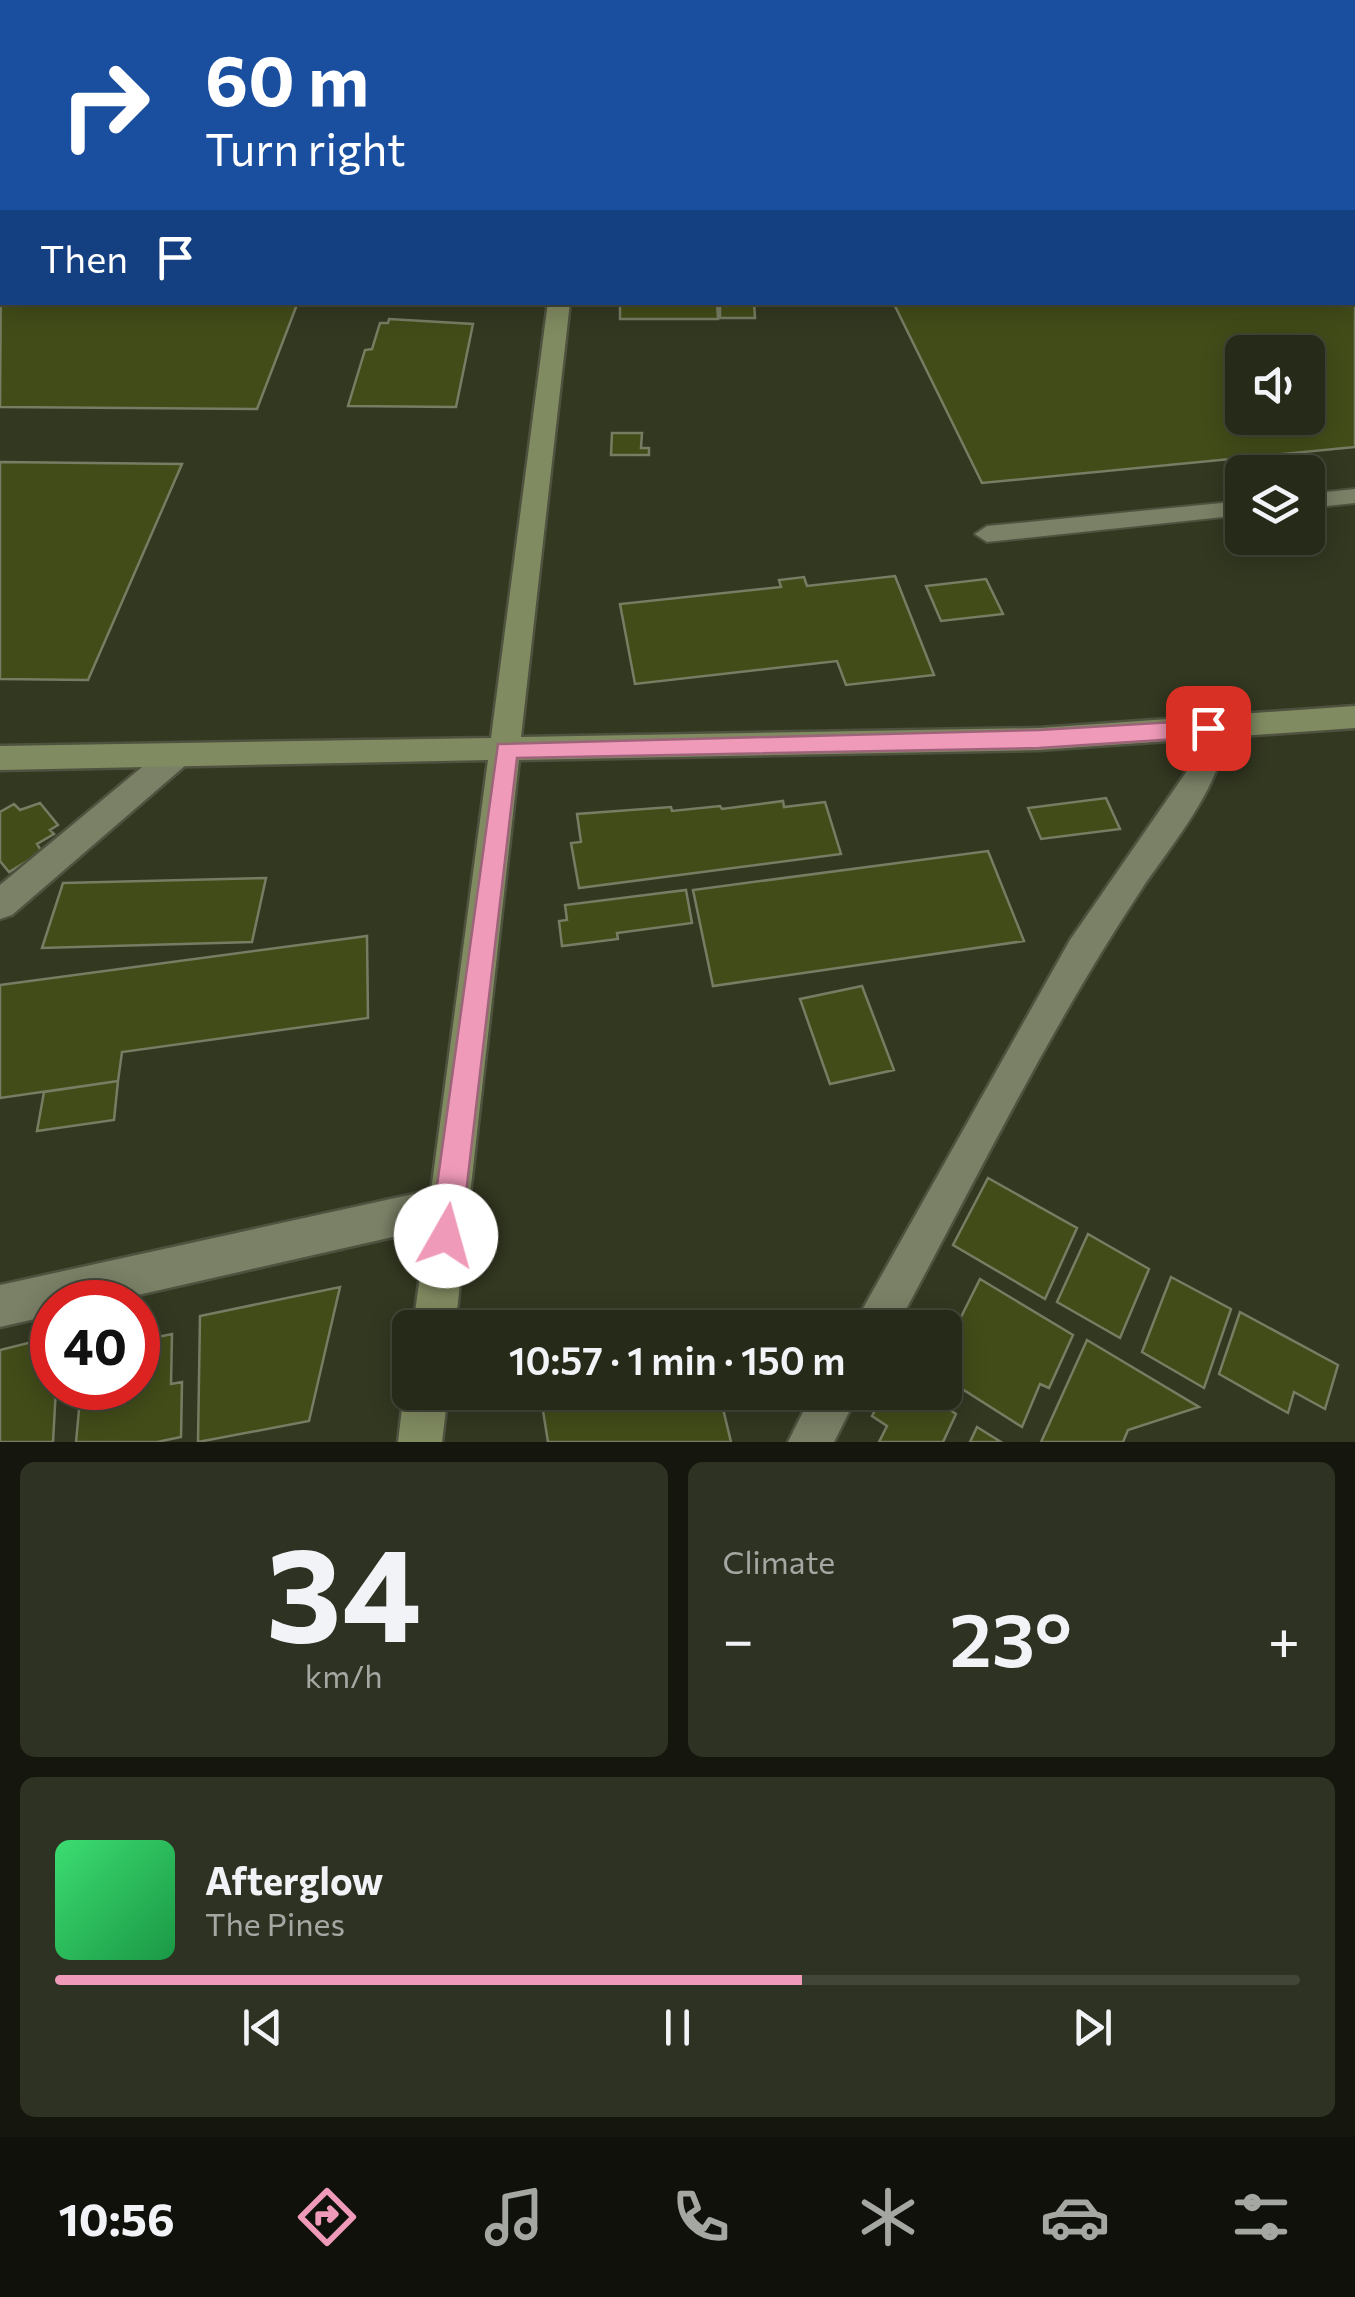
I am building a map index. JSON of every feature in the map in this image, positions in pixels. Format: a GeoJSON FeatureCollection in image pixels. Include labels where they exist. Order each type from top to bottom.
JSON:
{"type":"FeatureCollection","features":[{"type":"Feature","properties":{"kind":"street"},"geometry":{"type":"LineString","coordinates":[[436,1310],[559,305]]}},
{"type":"Feature","properties":{"kind":"street"},"geometry":{"type":"LineString","coordinates":[[0,758],[1039,739],[1355,717]]}},
{"type":"Feature","properties":{"kind":"street"},"geometry":{"type":"LineString","coordinates":[[883,1310],[1082,950],[1202,773],[1208,728]]}},
{"type":"Feature","properties":{"kind":"street"},"geometry":{"type":"LineString","coordinates":[[0,906],[176,756]]}},
{"type":"Feature","properties":{"kind":"street"},"geometry":{"type":"LineString","coordinates":[[0,1306],[450,1205]]}},
{"type":"Feature","properties":{"kind":"street"},"geometry":{"type":"LineString","coordinates":[[420,1442],[424,1410]]}},
{"type":"Feature","properties":{"kind":"street"},"geometry":{"type":"LineString","coordinates":[[810,1442],[827,1410]]}},
{"type":"Feature","properties":{"kind":"lane"},"geometry":{"type":"LineString","coordinates":[[1325,499],[1355,496]]}},
{"type":"Feature","properties":{"kind":"lane"},"geometry":{"type":"LineString","coordinates":[[988,534],[1225,510]]}},
{"type":"Feature","properties":{"kind":"building"},"geometry":{"type":"Polygon","coordinates":[[[1,305],[297,305],[257,409],[0,407],[1,305]]]}},
{"type":"Feature","properties":{"kind":"building"},"geometry":{"type":"Polygon","coordinates":[[[620,305],[717,305],[718,319],[620,319],[620,305]]]}},
{"type":"Feature","properties":{"kind":"building"},"geometry":{"type":"Polygon","coordinates":[[[720,305],[754,305],[755,318],[720,318],[720,305]]]}},
{"type":"Feature","properties":{"kind":"building"},"geometry":{"type":"Polygon","coordinates":[[[894,305],[1355,305],[1355,447],[1225,455],[1225,460],[982,483],[894,305]]]}},
{"type":"Feature","properties":{"kind":"building"},"geometry":{"type":"Polygon","coordinates":[[[389,319],[473,324],[456,407],[348,406],[365,350],[372,349],[380,323],[388,323],[389,319]]]}},
{"type":"Feature","properties":{"kind":"building"},"geometry":{"type":"Polygon","coordinates":[[[612,433],[642,433],[641,448],[649,448],[649,455],[611,455],[612,433]]]}},
{"type":"Feature","properties":{"kind":"building"},"geometry":{"type":"Polygon","coordinates":[[[0,462],[182,464],[88,680],[0,679],[0,462]]]}},
{"type":"Feature","properties":{"kind":"building"},"geometry":{"type":"Polygon","coordinates":[[[895,576],[934,675],[846,685],[837,661],[635,684],[620,604],[781,587],[779,580],[804,577],[807,586],[895,576]]]}},
{"type":"Feature","properties":{"kind":"building"},"geometry":{"type":"Polygon","coordinates":[[[986,579],[1003,614],[941,621],[926,586],[986,579]]]}},
{"type":"Feature","properties":{"kind":"building"},"geometry":{"type":"Polygon","coordinates":[[[1106,798],[1120,829],[1041,839],[1028,808],[1106,798]]]}},
{"type":"Feature","properties":{"kind":"building"},"geometry":{"type":"Polygon","coordinates":[[[783,801],[784,807],[825,802],[841,854],[579,888],[571,843],[581,842],[577,814],[671,807],[672,811],[720,806],[722,809],[783,801]]]}},
{"type":"Feature","properties":{"kind":"building"},"geometry":{"type":"Polygon","coordinates":[[[40,803],[58,825],[50,830],[54,834],[37,844],[42,852],[9,872],[0,861],[0,812],[14,804],[20,810],[40,803]]]}},
{"type":"Feature","properties":{"kind":"building"},"geometry":{"type":"Polygon","coordinates":[[[988,851],[1024,941],[713,986],[693,890],[988,851]]]}},
{"type":"Feature","properties":{"kind":"building"},"geometry":{"type":"Polygon","coordinates":[[[266,878],[252,942],[42,948],[63,883],[266,878]]]}},
{"type":"Feature","properties":{"kind":"building"},"geometry":{"type":"Polygon","coordinates":[[[686,890],[692,923],[617,933],[618,939],[562,946],[559,921],[567,920],[565,905],[686,890]]]}},
{"type":"Feature","properties":{"kind":"building"},"geometry":{"type":"Polygon","coordinates":[[[367,936],[368,1018],[122,1052],[118,1081],[0,1098],[0,985],[367,936]]]}},
{"type":"Feature","properties":{"kind":"building"},"geometry":{"type":"Polygon","coordinates":[[[862,986],[894,1070],[830,1084],[800,999],[862,986]]]}},
{"type":"Feature","properties":{"kind":"building"},"geometry":{"type":"Polygon","coordinates":[[[118,1081],[114,1120],[37,1131],[44,1092],[118,1081]]]}},
{"type":"Feature","properties":{"kind":"building"},"geometry":{"type":"Polygon","coordinates":[[[988,1178],[1077,1228],[1045,1299],[953,1245],[988,1178]]]}},
{"type":"Feature","properties":{"kind":"building"},"geometry":{"type":"Polygon","coordinates":[[[1088,1234],[1149,1269],[1120,1338],[1057,1302],[1088,1234]]]}},
{"type":"Feature","properties":{"kind":"building"},"geometry":{"type":"Polygon","coordinates":[[[1171,1277],[1231,1309],[1204,1388],[1142,1352],[1171,1277]]]}},
{"type":"Feature","properties":{"kind":"building"},"geometry":{"type":"Polygon","coordinates":[[[980,1279],[1073,1335],[1049,1388],[1040,1384],[1022,1427],[962,1389],[962,1315],[980,1279]]]}},
{"type":"Feature","properties":{"kind":"building"},"geometry":{"type":"Polygon","coordinates":[[[340,1287],[309,1421],[198,1442],[200,1316],[340,1287]]]}},
{"type":"Feature","properties":{"kind":"building"},"geometry":{"type":"Polygon","coordinates":[[[1240,1312],[1338,1365],[1325,1409],[1294,1392],[1288,1413],[1219,1374],[1240,1312]]]}},
{"type":"Feature","properties":{"kind":"building"},"geometry":{"type":"Polygon","coordinates":[[[172,1334],[171,1384],[182,1382],[181,1437],[157,1442],[76,1442],[79,1410],[160,1410],[160,1336],[172,1334]]]}},
{"type":"Feature","properties":{"kind":"building"},"geometry":{"type":"Polygon","coordinates":[[[1087,1340],[1199,1407],[1128,1430],[1123,1442],[1041,1442],[1087,1340]]]}},
{"type":"Feature","properties":{"kind":"building"},"geometry":{"type":"Polygon","coordinates":[[[30,1342],[30,1410],[55,1410],[53,1442],[0,1442],[0,1350],[30,1342]]]}},
{"type":"Feature","properties":{"kind":"building"},"geometry":{"type":"Polygon","coordinates":[[[543,1410],[723,1410],[731,1442],[548,1442],[543,1410]]]}},
{"type":"Feature","properties":{"kind":"building"},"geometry":{"type":"Polygon","coordinates":[[[875,1410],[950,1410],[956,1414],[943,1442],[879,1442],[887,1426],[872,1416],[875,1410]]]}},
{"type":"Feature","properties":{"kind":"building"},"geometry":{"type":"Polygon","coordinates":[[[977,1427],[1001,1442],[970,1442],[977,1427]]]}},
{"type":"Feature","properties":{"kind":"route"},"geometry":{"type":"LineString","coordinates":[[446,1236],[506,750],[1039,739],[1208,728]]}}]}
